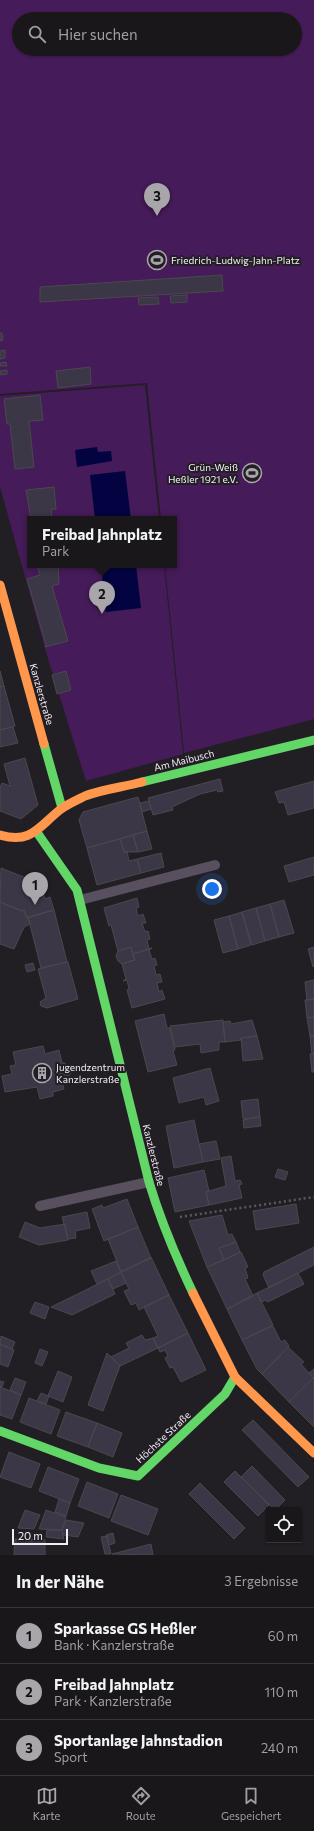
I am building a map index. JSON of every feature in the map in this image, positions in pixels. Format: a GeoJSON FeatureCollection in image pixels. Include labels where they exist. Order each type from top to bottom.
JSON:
{"type":"FeatureCollection","features":[{"type":"Feature","properties":{"kind":"street","name":"Kanzlerstraße"},"geometry":{"type":"LineString","coordinates":[[0,585],[62,808]]}},
{"type":"Feature","properties":{"kind":"street","name":"Am Maibusch"},"geometry":{"type":"LineString","coordinates":[[0,835],[8,839],[25,839],[62,808],[93,794],[314,740]]}},
{"type":"Feature","properties":{"kind":"street","name":"Kanzlerstraße"},"geometry":{"type":"LineString","coordinates":[[36,831],[77,890],[149,1182],[160,1220],[174,1254],[236,1377],[314,1453]]}},
{"type":"Feature","properties":{"kind":"street","name":"Höchste Straße"},"geometry":{"type":"LineString","coordinates":[[0,1431],[99,1468],[138,1476],[225,1394],[236,1377]]}},
{"type":"Feature","properties":{"kind":"lane"},"geometry":{"type":"LineString","coordinates":[[80,900],[215,865]]}},
{"type":"Feature","properties":{"kind":"lane"},"geometry":{"type":"LineString","coordinates":[[40,1206],[149,1182]]}},
{"type":"Feature","properties":{"kind":"path"},"geometry":{"type":"LineString","coordinates":[[160,1220],[314,1197]]}},
{"type":"Feature","properties":{"kind":"shaded area"},"geometry":{"type":"Polygon","coordinates":[[[0,0],[314,0],[314,719],[184,753],[165,568],[177,568],[177,516],[161,516],[147,383],[0,394],[0,0]]]}},
{"type":"Feature","properties":{"kind":"shaded area"},"geometry":{"type":"Polygon","coordinates":[[[145,385],[159,516],[27,516],[27,568],[164,568],[183,754],[86,781],[49,662],[0,487],[0,396],[145,385]]]}},
{"type":"Feature","properties":{"kind":"shaded area"},"geometry":{"type":"Polygon","coordinates":[[[97,447],[98,452],[111,451],[112,461],[77,467],[75,450],[97,447]]]}},
{"type":"Feature","properties":{"kind":"shaded area"},"geometry":{"type":"Polygon","coordinates":[[[125,471],[131,516],[95,516],[90,475],[125,471]]]}},
{"type":"Feature","properties":{"kind":"shaded area"},"geometry":{"type":"Polygon","coordinates":[[[101,568],[136,568],[141,608],[106,612],[101,568]]]}},
{"type":"Feature","properties":{"kind":"building"},"geometry":{"type":"Polygon","coordinates":[[[222,275],[223,291],[40,302],[40,287],[222,275]]]}},
{"type":"Feature","properties":{"kind":"building"},"geometry":{"type":"Polygon","coordinates":[[[187,295],[187,302],[171,303],[170,296],[187,295]]]}},
{"type":"Feature","properties":{"kind":"building"},"geometry":{"type":"Polygon","coordinates":[[[158,297],[159,304],[139,305],[138,298],[158,297]]]}},
{"type":"Feature","properties":{"kind":"building"},"geometry":{"type":"Polygon","coordinates":[[[0,333],[2,333],[3,340],[0,341],[0,333]]]}},
{"type":"Feature","properties":{"kind":"building"},"geometry":{"type":"Polygon","coordinates":[[[5,350],[5,358],[0,359],[0,351],[5,350]]]}},
{"type":"Feature","properties":{"kind":"building"},"geometry":{"type":"Polygon","coordinates":[[[6,362],[7,366],[0,366],[0,363],[6,362]]]}},
{"type":"Feature","properties":{"kind":"building"},"geometry":{"type":"Polygon","coordinates":[[[90,367],[91,384],[58,388],[56,371],[90,367]]]}},
{"type":"Feature","properties":{"kind":"building"},"geometry":{"type":"Polygon","coordinates":[[[7,370],[7,374],[1,375],[0,371],[7,370]]]}},
{"type":"Feature","properties":{"kind":"building"},"geometry":{"type":"Polygon","coordinates":[[[40,395],[43,420],[29,421],[34,467],[15,469],[10,424],[7,424],[4,399],[40,395]]]}},
{"type":"Feature","properties":{"kind":"building"},"geometry":{"type":"Polygon","coordinates":[[[54,487],[56,509],[51,509],[52,516],[30,516],[26,490],[54,487]]]}},
{"type":"Feature","properties":{"kind":"building"},"geometry":{"type":"Polygon","coordinates":[[[38,568],[58,568],[59,584],[52,586],[68,641],[45,647],[46,645],[27,579],[40,575],[38,568]]]}},
{"type":"Feature","properties":{"kind":"building"},"geometry":{"type":"Polygon","coordinates":[[[0,671],[4,686],[0,687],[0,671]]]}},
{"type":"Feature","properties":{"kind":"building"},"geometry":{"type":"Polygon","coordinates":[[[66,671],[71,690],[57,694],[52,675],[66,671]]]}},
{"type":"Feature","properties":{"kind":"building"},"geometry":{"type":"Polygon","coordinates":[[[4,686],[15,726],[0,730],[0,687],[4,686]]]}},
{"type":"Feature","properties":{"kind":"building"},"geometry":{"type":"Polygon","coordinates":[[[13,727],[18,743],[0,747],[0,730],[13,727]]]}},
{"type":"Feature","properties":{"kind":"building"},"geometry":{"type":"Polygon","coordinates":[[[25,758],[38,805],[21,819],[0,811],[0,788],[2,783],[10,786],[4,764],[25,758]]]}},
{"type":"Feature","properties":{"kind":"building"},"geometry":{"type":"Polygon","coordinates":[[[220,779],[223,791],[218,792],[217,790],[200,794],[172,807],[173,810],[153,815],[148,798],[220,779]]]}},
{"type":"Feature","properties":{"kind":"building"},"geometry":{"type":"Polygon","coordinates":[[[314,781],[314,808],[288,815],[284,802],[279,803],[275,792],[314,781]]]}},
{"type":"Feature","properties":{"kind":"building"},"geometry":{"type":"Polygon","coordinates":[[[138,797],[147,831],[87,848],[79,820],[83,812],[138,797]]]}},
{"type":"Feature","properties":{"kind":"building"},"geometry":{"type":"Polygon","coordinates":[[[149,801],[151,809],[142,812],[140,803],[149,801]]]}},
{"type":"Feature","properties":{"kind":"building"},"geometry":{"type":"Polygon","coordinates":[[[147,831],[152,849],[138,852],[133,835],[147,831]]]}},
{"type":"Feature","properties":{"kind":"building"},"geometry":{"type":"Polygon","coordinates":[[[133,835],[138,852],[124,852],[120,839],[133,835]]]}},
{"type":"Feature","properties":{"kind":"building"},"geometry":{"type":"Polygon","coordinates":[[[120,839],[124,852],[127,851],[129,861],[137,859],[141,873],[97,885],[87,848],[120,839]]]}},
{"type":"Feature","properties":{"kind":"building"},"geometry":{"type":"Polygon","coordinates":[[[161,853],[164,867],[141,873],[137,859],[161,853]]]}},
{"type":"Feature","properties":{"kind":"building"},"geometry":{"type":"Polygon","coordinates":[[[314,857],[314,875],[289,882],[284,866],[314,857]]]}},
{"type":"Feature","properties":{"kind":"building"},"geometry":{"type":"Polygon","coordinates":[[[1,868],[41,884],[45,899],[50,897],[54,910],[27,918],[24,910],[22,911],[0,902],[1,868]]]}},
{"type":"Feature","properties":{"kind":"building"},"geometry":{"type":"Polygon","coordinates":[[[137,898],[139,907],[136,908],[138,916],[143,914],[146,923],[142,923],[145,932],[148,931],[150,939],[147,940],[149,949],[133,954],[131,947],[118,951],[111,925],[109,926],[104,908],[137,898]]]}},
{"type":"Feature","properties":{"kind":"building"},"geometry":{"type":"Polygon","coordinates":[[[284,900],[294,933],[279,937],[270,904],[284,900]]]}},
{"type":"Feature","properties":{"kind":"building"},"geometry":{"type":"Polygon","coordinates":[[[0,902],[22,911],[24,910],[27,918],[28,917],[30,924],[24,927],[14,949],[0,944],[0,902]]]}},
{"type":"Feature","properties":{"kind":"building"},"geometry":{"type":"Polygon","coordinates":[[[270,904],[279,937],[265,941],[256,908],[270,904]]]}},
{"type":"Feature","properties":{"kind":"building"},"geometry":{"type":"Polygon","coordinates":[[[256,908],[265,941],[252,945],[242,912],[256,908]]]}},
{"type":"Feature","properties":{"kind":"building"},"geometry":{"type":"Polygon","coordinates":[[[54,910],[67,962],[41,968],[28,917],[54,910]]]}},
{"type":"Feature","properties":{"kind":"building"},"geometry":{"type":"Polygon","coordinates":[[[242,912],[251,945],[238,949],[229,916],[242,912]]]}},
{"type":"Feature","properties":{"kind":"building"},"geometry":{"type":"Polygon","coordinates":[[[229,916],[238,949],[223,953],[214,920],[229,916]]]}},
{"type":"Feature","properties":{"kind":"building"},"geometry":{"type":"Polygon","coordinates":[[[131,947],[134,960],[122,964],[118,961],[116,956],[118,951],[131,947]]]}},
{"type":"Feature","properties":{"kind":"building"},"geometry":{"type":"Polygon","coordinates":[[[314,947],[314,966],[313,967],[308,949],[314,947]]]}},
{"type":"Feature","properties":{"kind":"building"},"geometry":{"type":"Polygon","coordinates":[[[152,948],[149,950],[152,959],[155,958],[157,965],[154,966],[156,975],[160,974],[162,982],[157,983],[159,992],[162,990],[165,999],[132,1008],[127,990],[129,989],[127,980],[123,981],[126,979],[122,964],[135,960],[133,954],[152,948]]]}},
{"type":"Feature","properties":{"kind":"building"},"geometry":{"type":"Polygon","coordinates":[[[68,962],[78,999],[47,1008],[41,1006],[40,1002],[46,998],[38,969],[68,962]]]}},
{"type":"Feature","properties":{"kind":"building"},"geometry":{"type":"Polygon","coordinates":[[[33,963],[35,970],[27,972],[25,965],[33,963]]]}},
{"type":"Feature","properties":{"kind":"building"},"geometry":{"type":"Polygon","coordinates":[[[314,980],[314,999],[307,1000],[305,982],[314,980]]]}},
{"type":"Feature","properties":{"kind":"building"},"geometry":{"type":"Polygon","coordinates":[[[314,999],[314,1017],[307,1018],[305,1000],[314,999]]]}},
{"type":"Feature","properties":{"kind":"building"},"geometry":{"type":"Polygon","coordinates":[[[164,1014],[167,1028],[170,1028],[175,1050],[173,1051],[177,1065],[148,1072],[135,1021],[164,1014]]]}},
{"type":"Feature","properties":{"kind":"building"},"geometry":{"type":"Polygon","coordinates":[[[314,1017],[314,1036],[310,1036],[307,1018],[314,1017]]]}},
{"type":"Feature","properties":{"kind":"building"},"geometry":{"type":"Polygon","coordinates":[[[223,1020],[225,1042],[219,1042],[219,1050],[201,1053],[200,1044],[175,1047],[170,1026],[223,1020]]]}},
{"type":"Feature","properties":{"kind":"building"},"geometry":{"type":"Polygon","coordinates":[[[252,1020],[257,1036],[225,1042],[223,1022],[230,1021],[231,1024],[252,1020]]]}},
{"type":"Feature","properties":{"kind":"building"},"geometry":{"type":"Polygon","coordinates":[[[257,1036],[263,1059],[243,1061],[241,1038],[257,1036]]]}},
{"type":"Feature","properties":{"kind":"building"},"geometry":{"type":"Polygon","coordinates":[[[310,1036],[314,1036],[314,1054],[312,1054],[310,1036]]]}},
{"type":"Feature","properties":{"kind":"building","name":"Jugendzentrum Kanzlerstraße"},"geometry":{"type":"Polygon","coordinates":[[[43,1046],[45,1054],[59,1050],[62,1063],[65,1063],[65,1065],[71,1068],[72,1072],[68,1079],[62,1081],[64,1089],[53,1092],[53,1096],[40,1099],[37,1087],[5,1092],[2,1076],[12,1074],[10,1066],[16,1065],[13,1052],[43,1046]]]}},
{"type":"Feature","properties":{"kind":"building"},"geometry":{"type":"Polygon","coordinates":[[[310,1054],[314,1054],[314,1072],[312,1072],[310,1054]]]}},
{"type":"Feature","properties":{"kind":"building"},"geometry":{"type":"Polygon","coordinates":[[[210,1068],[219,1101],[206,1105],[204,1097],[179,1103],[173,1078],[210,1068]]]}},
{"type":"Feature","properties":{"kind":"building"},"geometry":{"type":"Polygon","coordinates":[[[258,1099],[260,1117],[243,1119],[241,1101],[258,1099]]]}},
{"type":"Feature","properties":{"kind":"building"},"geometry":{"type":"Polygon","coordinates":[[[260,1117],[261,1126],[244,1128],[243,1120],[260,1117]]]}},
{"type":"Feature","properties":{"kind":"building"},"geometry":{"type":"Polygon","coordinates":[[[194,1120],[203,1162],[174,1168],[166,1126],[194,1120]]]}},
{"type":"Feature","properties":{"kind":"building"},"geometry":{"type":"Polygon","coordinates":[[[216,1141],[220,1159],[203,1162],[199,1144],[216,1141]]]}},
{"type":"Feature","properties":{"kind":"building"},"geometry":{"type":"Polygon","coordinates":[[[231,1156],[235,1181],[240,1180],[242,1184],[239,1185],[242,1198],[209,1205],[206,1192],[226,1186],[221,1158],[231,1156]]]}},
{"type":"Feature","properties":{"kind":"building"},"geometry":{"type":"Polygon","coordinates":[[[278,1169],[288,1172],[285,1180],[275,1177],[278,1169]]]}},
{"type":"Feature","properties":{"kind":"building"},"geometry":{"type":"Polygon","coordinates":[[[204,1170],[209,1191],[206,1192],[209,1205],[175,1212],[168,1178],[204,1170]]]}},
{"type":"Feature","properties":{"kind":"building"},"geometry":{"type":"Polygon","coordinates":[[[127,1199],[138,1227],[104,1241],[92,1209],[102,1205],[103,1208],[127,1199]]]}},
{"type":"Feature","properties":{"kind":"building"},"geometry":{"type":"Polygon","coordinates":[[[296,1204],[299,1223],[256,1230],[253,1211],[296,1204]]]}},
{"type":"Feature","properties":{"kind":"building"},"geometry":{"type":"Polygon","coordinates":[[[87,1212],[90,1228],[75,1231],[76,1238],[68,1239],[62,1217],[87,1212]]]}},
{"type":"Feature","properties":{"kind":"building"},"geometry":{"type":"Polygon","coordinates":[[[222,1215],[228,1235],[232,1234],[236,1242],[219,1248],[224,1260],[207,1267],[189,1221],[222,1215]]]}},
{"type":"Feature","properties":{"kind":"building"},"geometry":{"type":"Polygon","coordinates":[[[25,1222],[40,1228],[65,1224],[68,1240],[39,1245],[19,1237],[25,1222]]]}},
{"type":"Feature","properties":{"kind":"building"},"geometry":{"type":"Polygon","coordinates":[[[138,1227],[151,1258],[121,1272],[108,1239],[138,1227]]]}},
{"type":"Feature","properties":{"kind":"building"},"geometry":{"type":"Polygon","coordinates":[[[236,1242],[240,1252],[224,1260],[219,1248],[236,1242]]]}},
{"type":"Feature","properties":{"kind":"building"},"geometry":{"type":"Polygon","coordinates":[[[314,1247],[314,1265],[269,1288],[263,1275],[264,1272],[314,1247]]]}},
{"type":"Feature","properties":{"kind":"building"},"geometry":{"type":"Polygon","coordinates":[[[241,1252],[248,1267],[245,1268],[248,1278],[245,1279],[253,1296],[227,1309],[207,1267],[241,1252]]]}},
{"type":"Feature","properties":{"kind":"building"},"geometry":{"type":"Polygon","coordinates":[[[151,1257],[169,1295],[139,1310],[136,1303],[131,1305],[124,1291],[129,1289],[121,1272],[151,1257]]]}},
{"type":"Feature","properties":{"kind":"building"},"geometry":{"type":"Polygon","coordinates":[[[116,1261],[121,1272],[97,1284],[91,1271],[116,1261]]]}},
{"type":"Feature","properties":{"kind":"building"},"geometry":{"type":"Polygon","coordinates":[[[121,1272],[126,1283],[113,1289],[108,1279],[121,1272]]]}},
{"type":"Feature","properties":{"kind":"building"},"geometry":{"type":"Polygon","coordinates":[[[298,1273],[304,1284],[268,1302],[265,1300],[262,1302],[257,1293],[298,1273]]]}},
{"type":"Feature","properties":{"kind":"building"},"geometry":{"type":"Polygon","coordinates":[[[108,1279],[115,1294],[72,1315],[51,1307],[108,1279]]]}},
{"type":"Feature","properties":{"kind":"building"},"geometry":{"type":"Polygon","coordinates":[[[257,1293],[273,1325],[242,1340],[227,1309],[257,1293]]]}},
{"type":"Feature","properties":{"kind":"building"},"geometry":{"type":"Polygon","coordinates":[[[169,1295],[188,1333],[158,1348],[153,1338],[158,1336],[144,1307],[169,1295]]]}},
{"type":"Feature","properties":{"kind":"building"},"geometry":{"type":"Polygon","coordinates":[[[35,1302],[49,1307],[45,1319],[30,1313],[35,1302]]]}},
{"type":"Feature","properties":{"kind":"building"},"geometry":{"type":"Polygon","coordinates":[[[273,1326],[281,1342],[285,1340],[289,1346],[262,1374],[257,1369],[242,1340],[273,1326]]]}},
{"type":"Feature","properties":{"kind":"building"},"geometry":{"type":"Polygon","coordinates":[[[188,1333],[206,1370],[181,1382],[173,1367],[170,1368],[165,1358],[168,1356],[165,1350],[160,1352],[158,1348],[188,1333]]]}},
{"type":"Feature","properties":{"kind":"building"},"geometry":{"type":"Polygon","coordinates":[[[142,1335],[145,1340],[153,1338],[158,1348],[120,1366],[111,1357],[129,1348],[126,1343],[142,1335]]]}},
{"type":"Feature","properties":{"kind":"building"},"geometry":{"type":"Polygon","coordinates":[[[1,1336],[15,1342],[12,1349],[0,1344],[1,1336]]]}},
{"type":"Feature","properties":{"kind":"building"},"geometry":{"type":"Polygon","coordinates":[[[0,1344],[14,1350],[8,1367],[0,1364],[0,1344]]]}},
{"type":"Feature","properties":{"kind":"building"},"geometry":{"type":"Polygon","coordinates":[[[288,1347],[304,1362],[301,1364],[313,1378],[289,1402],[262,1374],[288,1347]]]}},
{"type":"Feature","properties":{"kind":"building"},"geometry":{"type":"Polygon","coordinates":[[[40,1349],[48,1352],[42,1366],[35,1363],[40,1349]]]}},
{"type":"Feature","properties":{"kind":"building"},"geometry":{"type":"Polygon","coordinates":[[[107,1353],[120,1366],[103,1411],[88,1405],[107,1353]]]}},
{"type":"Feature","properties":{"kind":"building"},"geometry":{"type":"Polygon","coordinates":[[[314,1369],[314,1377],[313,1378],[309,1373],[314,1369]]]}},
{"type":"Feature","properties":{"kind":"building"},"geometry":{"type":"Polygon","coordinates":[[[58,1371],[72,1377],[63,1402],[48,1396],[58,1371]]]}},
{"type":"Feature","properties":{"kind":"building"},"geometry":{"type":"Polygon","coordinates":[[[15,1378],[26,1382],[21,1395],[10,1390],[15,1378]]]}},
{"type":"Feature","properties":{"kind":"building"},"geometry":{"type":"Polygon","coordinates":[[[313,1378],[314,1379],[314,1427],[289,1402],[313,1378]]]}},
{"type":"Feature","properties":{"kind":"building"},"geometry":{"type":"Polygon","coordinates":[[[0,1381],[4,1382],[2,1387],[0,1387],[0,1381]]]}},
{"type":"Feature","properties":{"kind":"building"},"geometry":{"type":"Polygon","coordinates":[[[0,1387],[21,1395],[12,1419],[0,1415],[0,1387]]]}},
{"type":"Feature","properties":{"kind":"building"},"geometry":{"type":"Polygon","coordinates":[[[41,1393],[49,1396],[46,1404],[37,1401],[41,1393]]]}},
{"type":"Feature","properties":{"kind":"building"},"geometry":{"type":"Polygon","coordinates":[[[29,1398],[60,1410],[51,1434],[20,1422],[29,1398]]]}},
{"type":"Feature","properties":{"kind":"building"},"geometry":{"type":"Polygon","coordinates":[[[66,1412],[97,1423],[88,1447],[57,1436],[66,1412]]]}},
{"type":"Feature","properties":{"kind":"building"},"geometry":{"type":"Polygon","coordinates":[[[253,1420],[309,1477],[298,1487],[242,1430],[253,1420]]]}},
{"type":"Feature","properties":{"kind":"building"},"geometry":{"type":"Polygon","coordinates":[[[97,1423],[122,1433],[113,1457],[88,1447],[97,1423]]]}},
{"type":"Feature","properties":{"kind":"building"},"geometry":{"type":"Polygon","coordinates":[[[9,1452],[40,1464],[31,1488],[0,1477],[9,1452]]]}},
{"type":"Feature","properties":{"kind":"building"},"geometry":{"type":"Polygon","coordinates":[[[252,1466],[285,1500],[278,1507],[272,1507],[241,1477],[252,1466]]]}},
{"type":"Feature","properties":{"kind":"building"},"geometry":{"type":"Polygon","coordinates":[[[48,1467],[79,1479],[70,1503],[39,1491],[48,1467]]]}},
{"type":"Feature","properties":{"kind":"building"},"geometry":{"type":"Polygon","coordinates":[[[235,1471],[269,1505],[258,1516],[224,1482],[235,1471]]]}},
{"type":"Feature","properties":{"kind":"building"},"geometry":{"type":"Polygon","coordinates":[[[87,1482],[118,1494],[109,1518],[78,1506],[87,1482]]]}},
{"type":"Feature","properties":{"kind":"building"},"geometry":{"type":"Polygon","coordinates":[[[200,1483],[245,1528],[234,1539],[189,1494],[200,1483]]]}},
{"type":"Feature","properties":{"kind":"building"},"geometry":{"type":"Polygon","coordinates":[[[121,1495],[158,1509],[148,1535],[111,1521],[121,1495]]]}},
{"type":"Feature","properties":{"kind":"building"},"geometry":{"type":"Polygon","coordinates":[[[59,1499],[70,1503],[66,1516],[55,1512],[59,1499]]]}},
{"type":"Feature","properties":{"kind":"building"},"geometry":{"type":"Polygon","coordinates":[[[25,1510],[40,1515],[34,1529],[18,1528],[25,1510]]]}},
{"type":"Feature","properties":{"kind":"building"},"geometry":{"type":"Polygon","coordinates":[[[46,1510],[66,1517],[62,1530],[39,1529],[46,1510]]]}},
{"type":"Feature","properties":{"kind":"building"},"geometry":{"type":"Polygon","coordinates":[[[66,1520],[84,1523],[78,1537],[63,1535],[62,1530],[66,1520]]]}},
{"type":"Feature","properties":{"kind":"building"},"geometry":{"type":"Polygon","coordinates":[[[47,1530],[62,1530],[64,1539],[46,1537],[47,1530]]]}},
{"type":"Feature","properties":{"kind":"building"},"geometry":{"type":"Polygon","coordinates":[[[113,1533],[115,1543],[109,1545],[106,1535],[113,1533]]]}},
{"type":"Feature","properties":{"kind":"building"},"geometry":{"type":"Polygon","coordinates":[[[107,1536],[111,1554],[105,1554],[101,1537],[107,1536]]]}},
{"type":"Feature","properties":{"kind":"building"},"geometry":{"type":"Polygon","coordinates":[[[15,1539],[45,1540],[45,1555],[14,1555],[15,1539]]]}},
{"type":"Feature","properties":{"kind":"building"},"geometry":{"type":"Polygon","coordinates":[[[151,1544],[153,1555],[112,1554],[151,1544]]]}},
{"type":"Feature","properties":{"kind":"traffic: fast"},"geometry":{"type":"LineString","coordinates":[[142,782],[314,740]]}},
{"type":"Feature","properties":{"kind":"traffic: fast"},"geometry":{"type":"LineString","coordinates":[[44,744],[62,808]]}},
{"type":"Feature","properties":{"kind":"traffic: fast"},"geometry":{"type":"LineString","coordinates":[[36,831],[77,890],[149,1182],[158,1211],[193,1293]]}},
{"type":"Feature","properties":{"kind":"traffic: fast"},"geometry":{"type":"LineString","coordinates":[[0,1431],[99,1468],[138,1476],[225,1394],[235,1377]]}},
{"type":"Feature","properties":{"kind":"traffic: slow"},"geometry":{"type":"LineString","coordinates":[[0,585],[44,744]]}},
{"type":"Feature","properties":{"kind":"traffic: slow"},"geometry":{"type":"LineString","coordinates":[[0,835],[11,837],[27,835],[40,828],[61,809],[85,796],[142,782]]}},
{"type":"Feature","properties":{"kind":"traffic: slow"},"geometry":{"type":"LineString","coordinates":[[193,1293],[235,1377],[314,1453]]}},
{"type":"Feature","properties":{"kind":"place","name":"Sportanlage Jahnstadion"},"geometry":{"type":"Point","coordinates":[157,216]}},
{"type":"Feature","properties":{"kind":"place","name":"Friedrich-Ludwig-Jahn-Platz"},"geometry":{"type":"Point","coordinates":[157,260]}},
{"type":"Feature","properties":{"kind":"place","name":"Grün-Weiß Heßler 1921 e.V."},"geometry":{"type":"Point","coordinates":[252,473]}},
{"type":"Feature","properties":{"kind":"place","name":"Freibad Jahnplatz"},"geometry":{"type":"Point","coordinates":[102,614]}},
{"type":"Feature","properties":{"kind":"place","name":"Sparkasse GS Heßler"},"geometry":{"type":"Point","coordinates":[35,905]}},
{"type":"Feature","properties":{"kind":"place","name":"Jugendzentrum Kanzlerstraße"},"geometry":{"type":"Point","coordinates":[42,1073]}}]}
